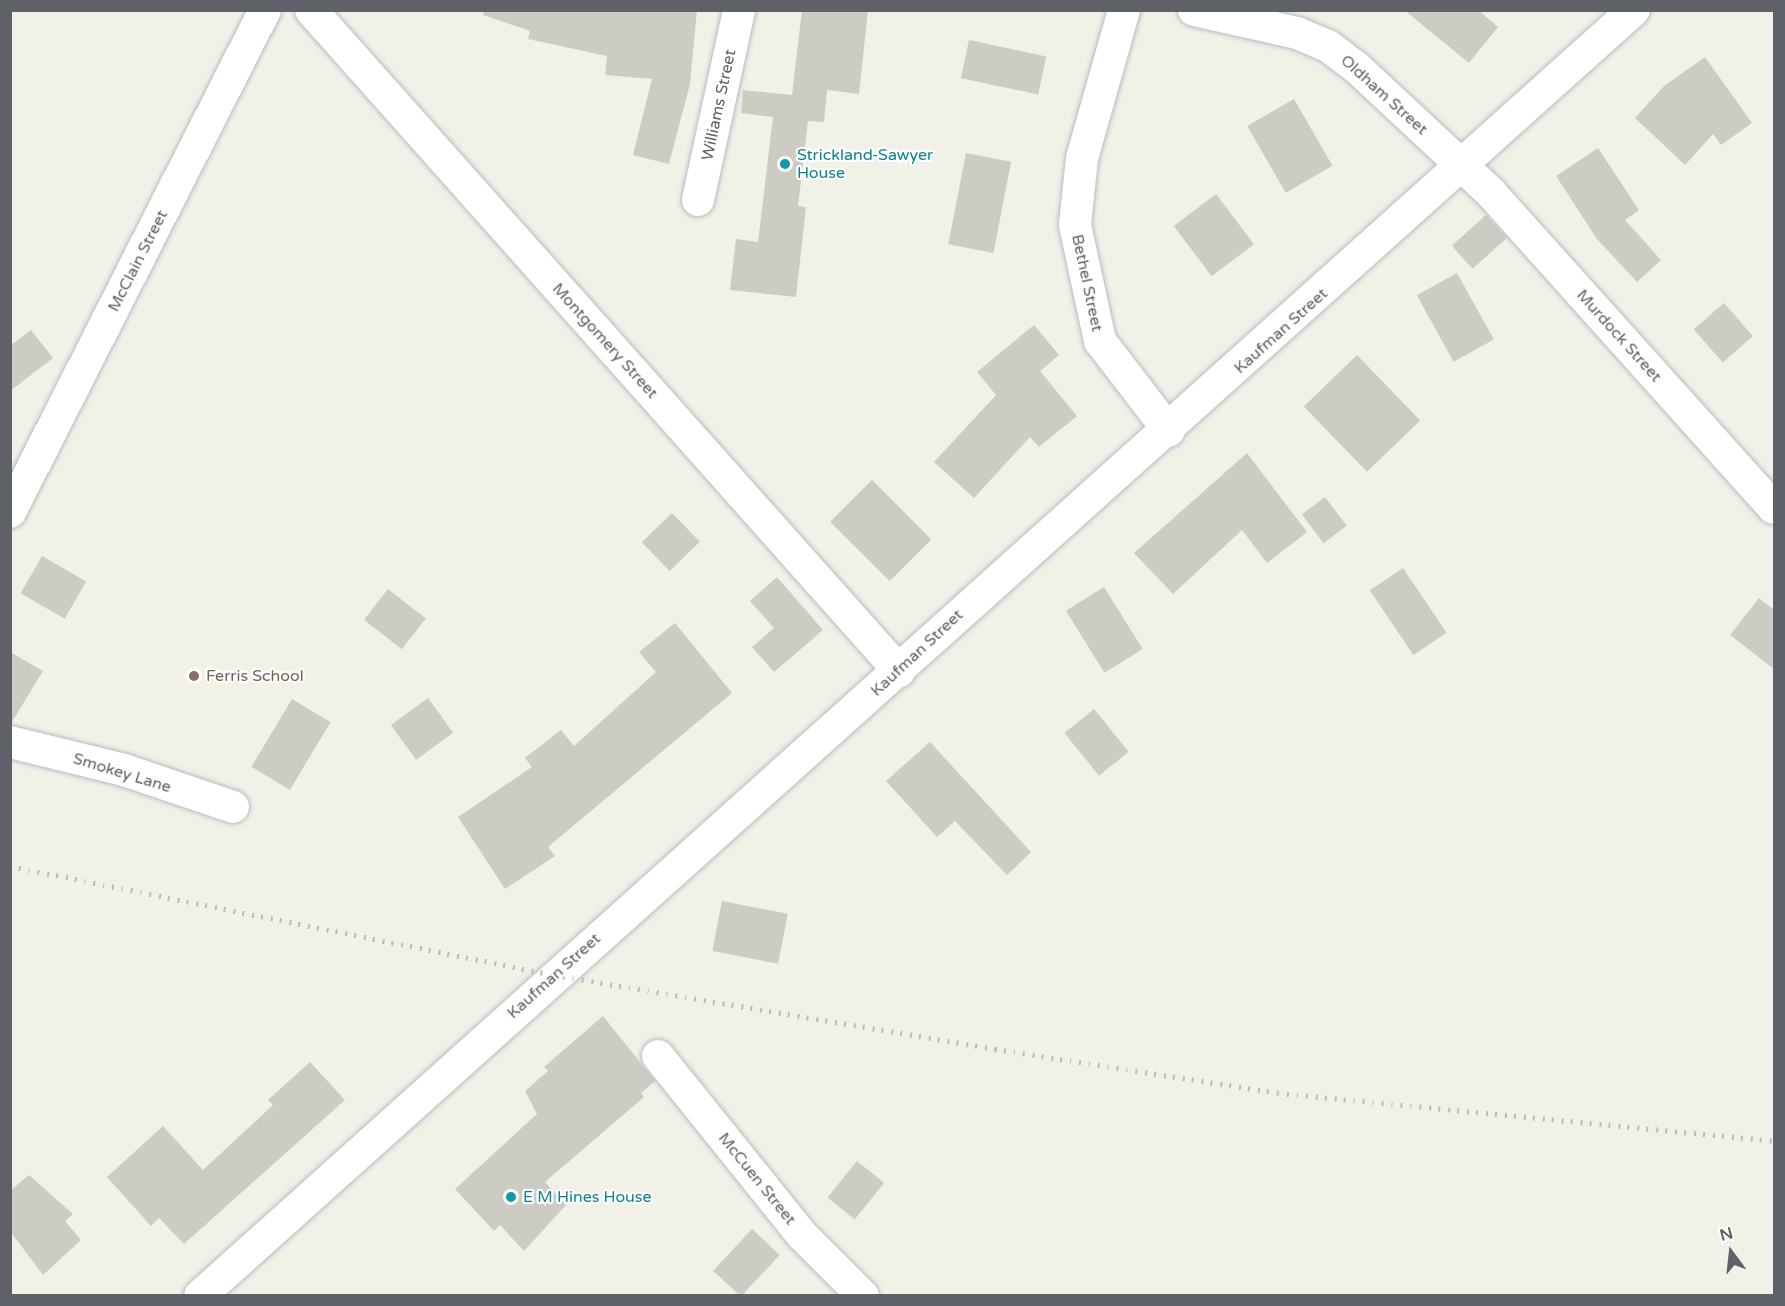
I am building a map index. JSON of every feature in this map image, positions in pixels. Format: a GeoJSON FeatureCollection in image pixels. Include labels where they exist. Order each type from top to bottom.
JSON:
{"type":"FeatureCollection","features":[{"type":"Feature","properties":{"kind":"street","name":"McClain Street"},"geometry":{"type":"LineString","coordinates":[[10,512],[265,10]]}},
{"type":"Feature","properties":{"kind":"street","name":"Montgomery Street"},"geometry":{"type":"LineString","coordinates":[[311,10],[899,671]]}},
{"type":"Feature","properties":{"kind":"street","name":"Williams Street"},"geometry":{"type":"LineString","coordinates":[[698,200],[739,10]]}},
{"type":"Feature","properties":{"kind":"street","name":"Bethel Street"},"geometry":{"type":"LineString","coordinates":[[1124,10],[1082,158],[1075,225],[1100,341],[1169,430]]}},
{"type":"Feature","properties":{"kind":"street","name":"Oldham Street"},"geometry":{"type":"LineString","coordinates":[[1194,10],[1297,33],[1328,46],[1462,166]]}},
{"type":"Feature","properties":{"kind":"street","name":"Kaufman Street"},"geometry":{"type":"LineString","coordinates":[[200,1296],[1169,430],[1634,10]]}},
{"type":"Feature","properties":{"kind":"street","name":"Murdock Street"},"geometry":{"type":"LineString","coordinates":[[1462,166],[1774,508]]}},
{"type":"Feature","properties":{"kind":"street","name":"Smokey Lane"},"geometry":{"type":"LineString","coordinates":[[10,742],[124,770],[233,807]]}},
{"type":"Feature","properties":{"kind":"street","name":"McCuen Street"},"geometry":{"type":"LineString","coordinates":[[658,1056],[802,1235],[863,1296]]}},
{"type":"Feature","properties":{"kind":"building"},"geometry":{"type":"Polygon","coordinates":[[[484,10],[697,10],[690,84],[669,164],[633,155],[652,79],[605,75],[607,56],[528,39],[530,31],[483,15],[484,10]]]}},
{"type":"Feature","properties":{"kind":"building","name":"Strickland-Sawyer House"},"geometry":{"type":"Polygon","coordinates":[[[802,10],[868,10],[859,94],[827,90],[824,122],[808,121],[798,206],[806,207],[796,297],[730,290],[736,239],[758,242],[773,117],[741,113],[743,90],[792,95],[802,10]]]}},
{"type":"Feature","properties":{"kind":"building"},"geometry":{"type":"Polygon","coordinates":[[[1404,10],[1478,10],[1498,27],[1469,63],[1404,10]]]}},
{"type":"Feature","properties":{"kind":"building"},"geometry":{"type":"Polygon","coordinates":[[[969,40],[1046,56],[1038,95],[961,78],[969,40]]]}},
{"type":"Feature","properties":{"kind":"building"},"geometry":{"type":"Polygon","coordinates":[[[1705,57],[1752,123],[1721,145],[1713,134],[1685,165],[1635,118],[1664,86],[1705,57]]]}},
{"type":"Feature","properties":{"kind":"building"},"geometry":{"type":"Polygon","coordinates":[[[1294,99],[1332,166],[1286,193],[1247,126],[1294,99]]]}},
{"type":"Feature","properties":{"kind":"building"},"geometry":{"type":"Polygon","coordinates":[[[1598,148],[1639,210],[1625,220],[1661,260],[1637,282],[1597,239],[1556,176],[1598,148]]]}},
{"type":"Feature","properties":{"kind":"building"},"geometry":{"type":"Polygon","coordinates":[[[966,153],[1011,162],[993,253],[948,244],[966,153]]]}},
{"type":"Feature","properties":{"kind":"building"},"geometry":{"type":"Polygon","coordinates":[[[1216,194],[1254,244],[1212,276],[1174,226],[1216,194]]]}},
{"type":"Feature","properties":{"kind":"building"},"geometry":{"type":"Polygon","coordinates":[[[1486,215],[1507,238],[1473,269],[1452,246],[1486,215]]]}},
{"type":"Feature","properties":{"kind":"building"},"geometry":{"type":"Polygon","coordinates":[[[1457,273],[1494,339],[1454,362],[1417,295],[1457,273]]]}},
{"type":"Feature","properties":{"kind":"building"},"geometry":{"type":"Polygon","coordinates":[[[1724,303],[1753,336],[1723,362],[1694,329],[1724,303]]]}},
{"type":"Feature","properties":{"kind":"building"},"geometry":{"type":"Polygon","coordinates":[[[1034,325],[1059,355],[1040,371],[1077,416],[1039,447],[1030,437],[974,498],[934,462],[996,395],[977,372],[1034,325]]]}},
{"type":"Feature","properties":{"kind":"building"},"geometry":{"type":"Polygon","coordinates":[[[31,330],[53,358],[10,391],[10,346],[31,330]]]}},
{"type":"Feature","properties":{"kind":"building"},"geometry":{"type":"Polygon","coordinates":[[[1357,355],[1420,420],[1367,472],[1304,406],[1357,355]]]}},
{"type":"Feature","properties":{"kind":"building"},"geometry":{"type":"Polygon","coordinates":[[[1247,453],[1307,532],[1267,563],[1242,530],[1173,594],[1134,553],[1247,453]]]}},
{"type":"Feature","properties":{"kind":"building"},"geometry":{"type":"Polygon","coordinates":[[[872,480],[931,539],[890,581],[830,522],[872,480]]]}},
{"type":"Feature","properties":{"kind":"building"},"geometry":{"type":"Polygon","coordinates":[[[1325,497],[1347,526],[1324,543],[1302,514],[1325,497]]]}},
{"type":"Feature","properties":{"kind":"building"},"geometry":{"type":"Polygon","coordinates":[[[672,513],[700,542],[670,571],[642,542],[672,513]]]}},
{"type":"Feature","properties":{"kind":"building"},"geometry":{"type":"Polygon","coordinates":[[[42,556],[86,582],[65,619],[20,593],[42,556]]]}},
{"type":"Feature","properties":{"kind":"building"},"geometry":{"type":"Polygon","coordinates":[[[1403,568],[1447,633],[1413,655],[1370,590],[1403,568]]]}},
{"type":"Feature","properties":{"kind":"building"},"geometry":{"type":"Polygon","coordinates":[[[777,577],[823,630],[774,672],[752,647],[774,628],[750,601],[777,577]]]}},
{"type":"Feature","properties":{"kind":"building"},"geometry":{"type":"Polygon","coordinates":[[[1104,587],[1143,649],[1105,673],[1066,611],[1104,587]]]}},
{"type":"Feature","properties":{"kind":"building"},"geometry":{"type":"Polygon","coordinates":[[[388,589],[426,619],[402,649],[364,620],[388,589]]]}},
{"type":"Feature","properties":{"kind":"building"},"geometry":{"type":"Polygon","coordinates":[[[1759,598],[1774,610],[1774,669],[1730,635],[1759,598]]]}},
{"type":"Feature","properties":{"kind":"building"},"geometry":{"type":"Polygon","coordinates":[[[675,623],[732,693],[548,847],[555,856],[505,889],[458,817],[532,767],[525,758],[561,730],[574,746],[656,672],[639,652],[675,623]]]}},
{"type":"Feature","properties":{"kind":"building"},"geometry":{"type":"Polygon","coordinates":[[[10,652],[43,671],[10,725],[10,652]]]}},
{"type":"Feature","properties":{"kind":"building"},"geometry":{"type":"Polygon","coordinates":[[[428,698],[453,733],[416,760],[391,725],[428,698]]]}},
{"type":"Feature","properties":{"kind":"building"},"geometry":{"type":"Polygon","coordinates":[[[292,699],[331,722],[290,790],[251,767],[292,699]]]}},
{"type":"Feature","properties":{"kind":"building"},"geometry":{"type":"Polygon","coordinates":[[[1094,709],[1129,752],[1099,776],[1064,733],[1094,709]]]}},
{"type":"Feature","properties":{"kind":"building"},"geometry":{"type":"Polygon","coordinates":[[[930,742],[1031,852],[1007,875],[955,821],[937,837],[886,781],[930,742]]]}},
{"type":"Feature","properties":{"kind":"building"},"geometry":{"type":"Polygon","coordinates":[[[722,901],[788,914],[778,964],[712,951],[722,901]]]}},
{"type":"Feature","properties":{"kind":"building"},"geometry":{"type":"Polygon","coordinates":[[[603,1016],[655,1081],[641,1093],[644,1097],[545,1182],[566,1205],[524,1251],[500,1225],[494,1231],[455,1189],[537,1114],[525,1091],[548,1071],[544,1067],[603,1016]]]}},
{"type":"Feature","properties":{"kind":"building"},"geometry":{"type":"Polygon","coordinates":[[[310,1062],[345,1100],[184,1244],[159,1218],[151,1226],[107,1177],[163,1126],[203,1170],[273,1105],[268,1100],[310,1062]]]}},
{"type":"Feature","properties":{"kind":"building"},"geometry":{"type":"Polygon","coordinates":[[[857,1161],[884,1183],[855,1220],[827,1198],[857,1161]]]}},
{"type":"Feature","properties":{"kind":"building"},"geometry":{"type":"Polygon","coordinates":[[[29,1175],[73,1214],[65,1221],[81,1240],[43,1275],[10,1231],[10,1191],[29,1175]]]}},
{"type":"Feature","properties":{"kind":"building"},"geometry":{"type":"Polygon","coordinates":[[[752,1229],[780,1255],[741,1296],[713,1271],[752,1229]]]}},
{"type":"Feature","properties":{"kind":"railway"},"geometry":{"type":"LineString","coordinates":[[10,866],[554,975],[995,1049],[1278,1093],[1774,1141]]}},
{"type":"Feature","properties":{"kind":"place","name":"Strickland-Sawyer House"},"geometry":{"type":"Point","coordinates":[785,164]}},
{"type":"Feature","properties":{"kind":"place","name":"Ferris School"},"geometry":{"type":"Point","coordinates":[194,676]}},
{"type":"Feature","properties":{"kind":"place","name":"E M Hines House"},"geometry":{"type":"Point","coordinates":[511,1197]}}]}
